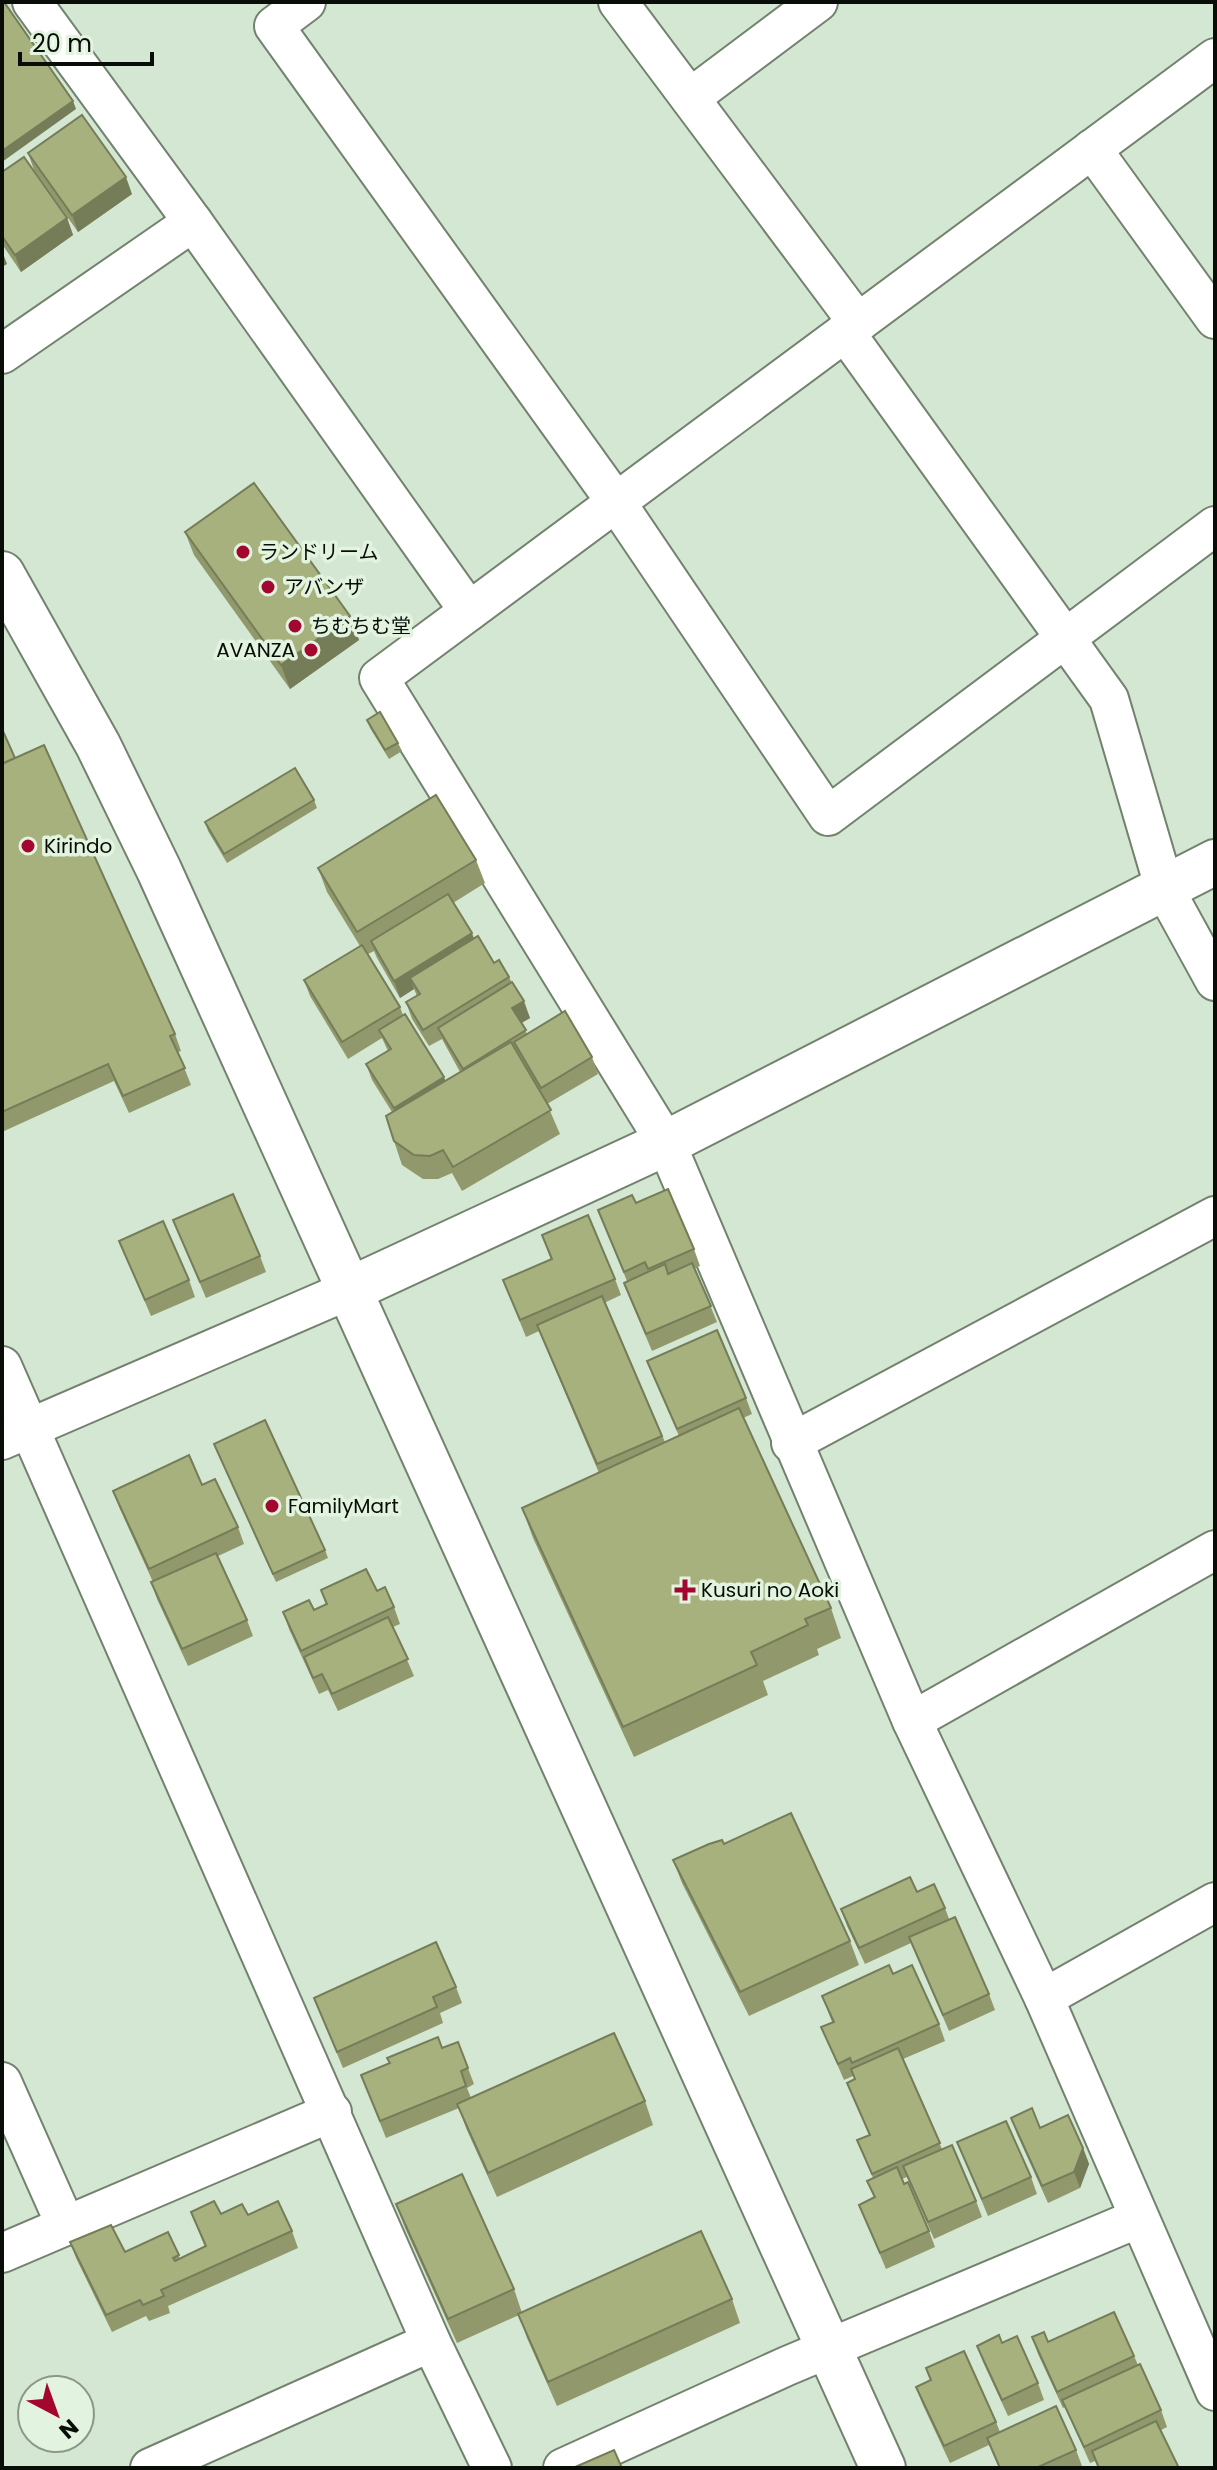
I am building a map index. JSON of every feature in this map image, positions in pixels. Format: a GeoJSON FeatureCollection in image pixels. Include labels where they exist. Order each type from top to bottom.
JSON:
{"type":"FeatureCollection","features":[{"type":"Feature","properties":{"kind":"street"},"geometry":{"type":"LineString","coordinates":[[32,2],[193,222],[469,611]]}},
{"type":"Feature","properties":{"kind":"street"},"geometry":{"type":"LineString","coordinates":[[306,2],[274,26],[616,502],[828,816],[1215,526]]}},
{"type":"Feature","properties":{"kind":"street"},"geometry":{"type":"LineString","coordinates":[[618,2],[690,98],[1109,699],[1165,890],[1215,981]]}},
{"type":"Feature","properties":{"kind":"street"},"geometry":{"type":"LineString","coordinates":[[690,98],[818,2]]}},
{"type":"Feature","properties":{"kind":"street"},"geometry":{"type":"LineString","coordinates":[[1215,58],[379,678],[666,1143],[791,1443],[912,1721],[1044,1998],[1215,2391]]}},
{"type":"Feature","properties":{"kind":"street"},"geometry":{"type":"LineString","coordinates":[[1092,149],[1215,319]]}},
{"type":"Feature","properties":{"kind":"street"},"geometry":{"type":"LineString","coordinates":[[2,354],[193,222]]}},
{"type":"Feature","properties":{"kind":"street"},"geometry":{"type":"LineString","coordinates":[[2,574],[118,787],[883,2468]]}},
{"type":"Feature","properties":{"kind":"street"},"geometry":{"type":"LineString","coordinates":[[16,1433],[349,1290],[666,1143],[1215,862]]}},
{"type":"Feature","properties":{"kind":"street"},"geometry":{"type":"LineString","coordinates":[[791,1443],[1215,1216]]}},
{"type":"Feature","properties":{"kind":"street"},"geometry":{"type":"LineString","coordinates":[[2,1366],[16,1433],[332,2112],[431,2342],[492,2468]]}},
{"type":"Feature","properties":{"kind":"street"},"geometry":{"type":"LineString","coordinates":[[912,1721],[1215,1550]]}},
{"type":"Feature","properties":{"kind":"street"},"geometry":{"type":"LineString","coordinates":[[1044,1998],[1215,1902]]}},
{"type":"Feature","properties":{"kind":"street"},"geometry":{"type":"LineString","coordinates":[[2,2082],[66,2226]]}},
{"type":"Feature","properties":{"kind":"street"},"geometry":{"type":"LineString","coordinates":[[2,2253],[332,2112]]}},
{"type":"Feature","properties":{"kind":"street"},"geometry":{"type":"LineString","coordinates":[[563,2468],[828,2348],[1139,2218]]}},
{"type":"Feature","properties":{"kind":"street"},"geometry":{"type":"LineString","coordinates":[[150,2468],[431,2342]]}},
{"type":"Feature","properties":{"kind":"building"},"geometry":{"type":"Polygon","coordinates":[[[2,2],[73,101],[2,151],[2,2]]]}},
{"type":"Feature","properties":{"kind":"building"},"geometry":{"type":"Polygon","coordinates":[[[82,115],[126,177],[72,215],[28,153],[82,115]]]}},
{"type":"Feature","properties":{"kind":"building"},"geometry":{"type":"Polygon","coordinates":[[[24,157],[67,218],[15,255],[2,236],[2,172],[24,157]]]}},
{"type":"Feature","properties":{"kind":"building","name":"アバンザ"},"geometry":{"type":"Polygon","coordinates":[[[254,483],[350,616],[281,665],[185,532],[254,483]]]}},
{"type":"Feature","properties":{"kind":"building"},"geometry":{"type":"Polygon","coordinates":[[[380,712],[398,743],[385,750],[367,720],[380,712]]]}},
{"type":"Feature","properties":{"kind":"building"},"geometry":{"type":"Polygon","coordinates":[[[2,729],[15,758],[2,764],[2,729]]]}},
{"type":"Feature","properties":{"kind":"building"},"geometry":{"type":"Polygon","coordinates":[[[44,745],[175,1034],[170,1036],[185,1068],[123,1096],[108,1064],[2,1112],[2,764],[44,745]]]}},
{"type":"Feature","properties":{"kind":"building"},"geometry":{"type":"Polygon","coordinates":[[[295,768],[314,800],[224,854],[205,822],[295,768]]]}},
{"type":"Feature","properties":{"kind":"building"},"geometry":{"type":"Polygon","coordinates":[[[436,795],[476,860],[357,932],[318,868],[436,795]]]}},
{"type":"Feature","properties":{"kind":"building"},"geometry":{"type":"Polygon","coordinates":[[[448,894],[472,933],[394,981],[371,941],[448,894]]]}},
{"type":"Feature","properties":{"kind":"building"},"geometry":{"type":"Polygon","coordinates":[[[478,936],[494,963],[499,960],[509,977],[423,1030],[406,1002],[420,994],[410,978],[478,936]]]}},
{"type":"Feature","properties":{"kind":"building"},"geometry":{"type":"Polygon","coordinates":[[[362,945],[400,1007],[342,1042],[304,980],[362,945]]]}},
{"type":"Feature","properties":{"kind":"building"},"geometry":{"type":"Polygon","coordinates":[[[512,982],[524,1001],[512,1008],[526,1030],[463,1069],[438,1028],[512,982]]]}},
{"type":"Feature","properties":{"kind":"building"},"geometry":{"type":"Polygon","coordinates":[[[565,1011],[592,1057],[541,1088],[514,1042],[565,1011]]]}},
{"type":"Feature","properties":{"kind":"building"},"geometry":{"type":"Polygon","coordinates":[[[405,1014],[444,1077],[394,1108],[366,1064],[391,1049],[379,1030],[405,1014]]]}},
{"type":"Feature","properties":{"kind":"building"},"geometry":{"type":"Polygon","coordinates":[[[511,1042],[551,1110],[453,1167],[443,1150],[430,1156],[414,1155],[394,1141],[386,1116],[511,1042]]]}},
{"type":"Feature","properties":{"kind":"building"},"geometry":{"type":"Polygon","coordinates":[[[668,1189],[694,1249],[648,1269],[645,1262],[624,1272],[598,1210],[632,1195],[636,1203],[668,1189]]]}},
{"type":"Feature","properties":{"kind":"building"},"geometry":{"type":"Polygon","coordinates":[[[233,1194],[260,1256],[200,1282],[173,1220],[233,1194]]]}},
{"type":"Feature","properties":{"kind":"building"},"geometry":{"type":"Polygon","coordinates":[[[588,1215],[615,1279],[520,1320],[503,1280],[552,1259],[542,1235],[588,1215]]]}},
{"type":"Feature","properties":{"kind":"building"},"geometry":{"type":"Polygon","coordinates":[[[163,1221],[189,1280],[145,1300],[119,1241],[163,1221]]]}},
{"type":"Feature","properties":{"kind":"building"},"geometry":{"type":"Polygon","coordinates":[[[692,1263],[711,1306],[646,1334],[624,1283],[665,1264],[668,1274],[692,1263]]]}},
{"type":"Feature","properties":{"kind":"building"},"geometry":{"type":"Polygon","coordinates":[[[602,1296],[662,1436],[597,1464],[537,1325],[602,1296]]]}},
{"type":"Feature","properties":{"kind":"building"},"geometry":{"type":"Polygon","coordinates":[[[717,1330],[746,1398],[677,1429],[647,1361],[717,1330]]]}},
{"type":"Feature","properties":{"kind":"building"},"geometry":{"type":"Polygon","coordinates":[[[739,1408],[831,1608],[805,1619],[808,1625],[751,1652],[757,1665],[623,1727],[522,1508],[739,1408]]]}},
{"type":"Feature","properties":{"kind":"building","name":"FamilyMart"},"geometry":{"type":"Polygon","coordinates":[[[265,1420],[325,1550],[273,1574],[214,1444],[265,1420]]]}},
{"type":"Feature","properties":{"kind":"building"},"geometry":{"type":"Polygon","coordinates":[[[189,1455],[202,1485],[215,1479],[238,1527],[149,1569],[113,1491],[189,1455]]]}},
{"type":"Feature","properties":{"kind":"building"},"geometry":{"type":"Polygon","coordinates":[[[216,1553],[247,1620],[182,1649],[151,1582],[216,1553]]]}},
{"type":"Feature","properties":{"kind":"building"},"geometry":{"type":"Polygon","coordinates":[[[366,1569],[377,1591],[385,1587],[394,1607],[301,1651],[283,1612],[309,1600],[314,1610],[327,1604],[321,1590],[366,1569]]]}},
{"type":"Feature","properties":{"kind":"building"},"geometry":{"type":"Polygon","coordinates":[[[388,1617],[408,1659],[332,1694],[322,1674],[313,1678],[304,1657],[388,1617]]]}},
{"type":"Feature","properties":{"kind":"building"},"geometry":{"type":"Polygon","coordinates":[[[791,1813],[850,1941],[740,1992],[673,1860],[709,1844],[722,1840],[724,1844],[791,1813]]]}},
{"type":"Feature","properties":{"kind":"building"},"geometry":{"type":"Polygon","coordinates":[[[910,1877],[917,1892],[934,1884],[945,1908],[859,1948],[841,1909],[910,1877]]]}},
{"type":"Feature","properties":{"kind":"building"},"geometry":{"type":"Polygon","coordinates":[[[955,1917],[989,1994],[943,2015],[909,1937],[955,1917]]]}},
{"type":"Feature","properties":{"kind":"building"},"geometry":{"type":"Polygon","coordinates":[[[436,1942],[456,1987],[433,1997],[437,2007],[337,2052],[314,1998],[436,1942]]]}},
{"type":"Feature","properties":{"kind":"building"},"geometry":{"type":"Polygon","coordinates":[[[889,1965],[893,1974],[912,1965],[939,2024],[852,2063],[850,2058],[838,2064],[821,2027],[834,2022],[822,1996],[889,1965]]]}},
{"type":"Feature","properties":{"kind":"building"},"geometry":{"type":"Polygon","coordinates":[[[614,2033],[645,2101],[488,2173],[457,2104],[614,2033]]]}},
{"type":"Feature","properties":{"kind":"building"},"geometry":{"type":"Polygon","coordinates":[[[438,2037],[442,2048],[458,2042],[468,2068],[461,2071],[466,2086],[380,2121],[361,2075],[390,2063],[387,2058],[438,2037]]]}},
{"type":"Feature","properties":{"kind":"building"},"geometry":{"type":"Polygon","coordinates":[[[898,2048],[940,2143],[872,2174],[857,2140],[870,2135],[847,2083],[855,2079],[851,2069],[898,2048]]]}},
{"type":"Feature","properties":{"kind":"building"},"geometry":{"type":"Polygon","coordinates":[[[1032,2108],[1040,2128],[1068,2115],[1083,2148],[1074,2172],[1042,2186],[1011,2118],[1032,2108]]]}},
{"type":"Feature","properties":{"kind":"building"},"geometry":{"type":"Polygon","coordinates":[[[1006,2121],[1031,2177],[982,2199],[957,2142],[1006,2121]]]}},
{"type":"Feature","properties":{"kind":"building"},"geometry":{"type":"Polygon","coordinates":[[[952,2145],[976,2201],[928,2222],[903,2166],[952,2145]]]}},
{"type":"Feature","properties":{"kind":"building"},"geometry":{"type":"Polygon","coordinates":[[[897,2167],[904,2184],[908,2182],[929,2231],[880,2253],[859,2205],[875,2197],[867,2181],[897,2167]]]}},
{"type":"Feature","properties":{"kind":"building"},"geometry":{"type":"Polygon","coordinates":[[[462,2174],[514,2289],[448,2319],[396,2204],[462,2174]]]}},
{"type":"Feature","properties":{"kind":"building"},"geometry":{"type":"Polygon","coordinates":[[[214,2201],[221,2214],[242,2204],[248,2215],[278,2201],[292,2231],[161,2290],[164,2296],[143,2305],[140,2300],[106,2315],[70,2242],[111,2225],[125,2252],[168,2232],[179,2255],[173,2258],[175,2261],[206,2246],[191,2212],[214,2201]]]}},
{"type":"Feature","properties":{"kind":"building"},"geometry":{"type":"Polygon","coordinates":[[[701,2231],[732,2299],[548,2382],[518,2314],[701,2231]]]}},
{"type":"Feature","properties":{"kind":"building"},"geometry":{"type":"Polygon","coordinates":[[[1114,2312],[1134,2356],[1057,2392],[1032,2337],[1044,2332],[1048,2342],[1114,2312]]]}},
{"type":"Feature","properties":{"kind":"building"},"geometry":{"type":"Polygon","coordinates":[[[999,2335],[1002,2343],[1017,2336],[1038,2383],[1002,2400],[977,2346],[999,2335]]]}},
{"type":"Feature","properties":{"kind":"building"},"geometry":{"type":"Polygon","coordinates":[[[964,2351],[996,2422],[944,2446],[916,2387],[931,2380],[926,2368],[964,2351]]]}},
{"type":"Feature","properties":{"kind":"building"},"geometry":{"type":"Polygon","coordinates":[[[1140,2364],[1161,2410],[1084,2447],[1062,2400],[1140,2364]]]}},
{"type":"Feature","properties":{"kind":"building"},"geometry":{"type":"Polygon","coordinates":[[[1056,2406],[1076,2450],[1036,2468],[1000,2468],[987,2438],[1056,2406]]]}},
{"type":"Feature","properties":{"kind":"building"},"geometry":{"type":"Polygon","coordinates":[[[1156,2421],[1178,2466],[1099,2468],[1092,2451],[1156,2421]]]}},
{"type":"Feature","properties":{"kind":"building"},"geometry":{"type":"Polygon","coordinates":[[[614,2450],[622,2468],[573,2468],[614,2450]]]}},
{"type":"Feature","properties":{"kind":"place","name":"ランドリーム"},"geometry":{"type":"Point","coordinates":[243,552]}},
{"type":"Feature","properties":{"kind":"place","name":"アバンザ"},"geometry":{"type":"Point","coordinates":[268,587]}},
{"type":"Feature","properties":{"kind":"place","name":"ちむちむ堂"},"geometry":{"type":"Point","coordinates":[295,626]}},
{"type":"Feature","properties":{"kind":"place","name":"AVANZA"},"geometry":{"type":"Point","coordinates":[311,650]}},
{"type":"Feature","properties":{"kind":"place","name":"Kirindo"},"geometry":{"type":"Point","coordinates":[28,846]}},
{"type":"Feature","properties":{"kind":"place","name":"FamilyMart"},"geometry":{"type":"Point","coordinates":[272,1506]}},
{"type":"Feature","properties":{"kind":"place","name":"Kusuri no Aoki"},"geometry":{"type":"Point","coordinates":[685,1590]}}]}
